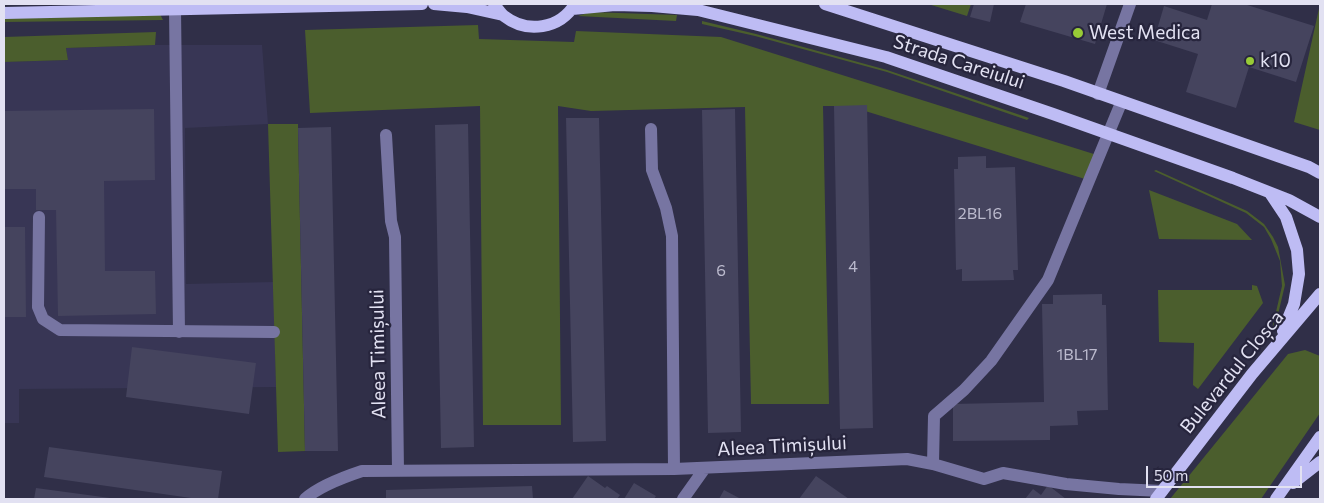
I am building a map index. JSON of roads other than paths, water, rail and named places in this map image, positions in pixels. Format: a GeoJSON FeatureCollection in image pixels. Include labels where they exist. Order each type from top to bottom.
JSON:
{"type":"FeatureCollection","features":[{"type":"Feature","properties":{"kind":"main road"},"geometry":{"type":"LineString","coordinates":[[4,13],[422,4]]}},
{"type":"Feature","properties":{"kind":"main road"},"geometry":{"type":"LineString","coordinates":[[434,4],[467,7],[503,15]]}},
{"type":"Feature","properties":{"kind":"main road"},"geometry":{"type":"LineString","coordinates":[[494,4],[503,15],[516,24],[531,28],[546,26],[560,20],[573,7]]}},
{"type":"Feature","properties":{"kind":"main road","name":"Strada Careiului"},"geometry":{"type":"LineString","coordinates":[[825,4],[907,29],[1316,170]]}},
{"type":"Feature","properties":{"kind":"main road","name":"Strada Careiului"},"geometry":{"type":"LineString","coordinates":[[573,7],[616,5],[698,10],[886,57],[1110,134],[1289,200],[1320,217]]}},
{"type":"Feature","properties":{"kind":"main road"},"geometry":{"type":"LineString","coordinates":[[1270,193],[1286,217],[1296,250],[1299,274],[1294,304],[1278,341]]}},
{"type":"Feature","properties":{"kind":"main road","name":"Bulevardul Cloșca"},"geometry":{"type":"LineString","coordinates":[[1159,495],[1278,341],[1320,294]]}},
{"type":"Feature","properties":{"kind":"main road"},"geometry":{"type":"LineString","coordinates":[[1280,495],[1320,437]]}},
{"type":"Feature","properties":{"kind":"main road"},"geometry":{"type":"LineString","coordinates":[[1280,495],[1320,462]]}},
{"type":"Feature","properties":{"kind":"street"},"geometry":{"type":"LineString","coordinates":[[1098,94],[1130,4]]}},
{"type":"Feature","properties":{"kind":"street"},"geometry":{"type":"LineString","coordinates":[[175,9],[178,332]]}},
{"type":"Feature","properties":{"kind":"street"},"geometry":{"type":"LineString","coordinates":[[933,464],[934,416],[964,390],[991,361],[1048,280],[1110,134],[1121,103]]}},
{"type":"Feature","properties":{"kind":"street"},"geometry":{"type":"LineString","coordinates":[[651,129],[652,170],[666,208],[672,236],[674,469]]}},
{"type":"Feature","properties":{"kind":"street","name":"Aleea Timișului"},"geometry":{"type":"LineString","coordinates":[[386,135],[391,221],[395,237],[398,471]]}},
{"type":"Feature","properties":{"kind":"street"},"geometry":{"type":"LineString","coordinates":[[38,217],[38,307],[43,319],[60,330],[274,332]]}},
{"type":"Feature","properties":{"kind":"street","name":"Aleea Timișului"},"geometry":{"type":"LineString","coordinates":[[308,497],[347,476],[362,472],[674,469],[907,459],[933,464],[984,479],[1003,473],[1066,484],[1159,495]]}},
{"type":"Feature","properties":{"kind":"street"},"geometry":{"type":"LineString","coordinates":[[683,499],[705,468]]}},
{"type":"Feature","properties":{"kind":"place","name":"West Medica"},"geometry":{"type":"Point","coordinates":[1078,33]}},
{"type":"Feature","properties":{"kind":"place","name":"k10"},"geometry":{"type":"Point","coordinates":[1250,61]}}]}
